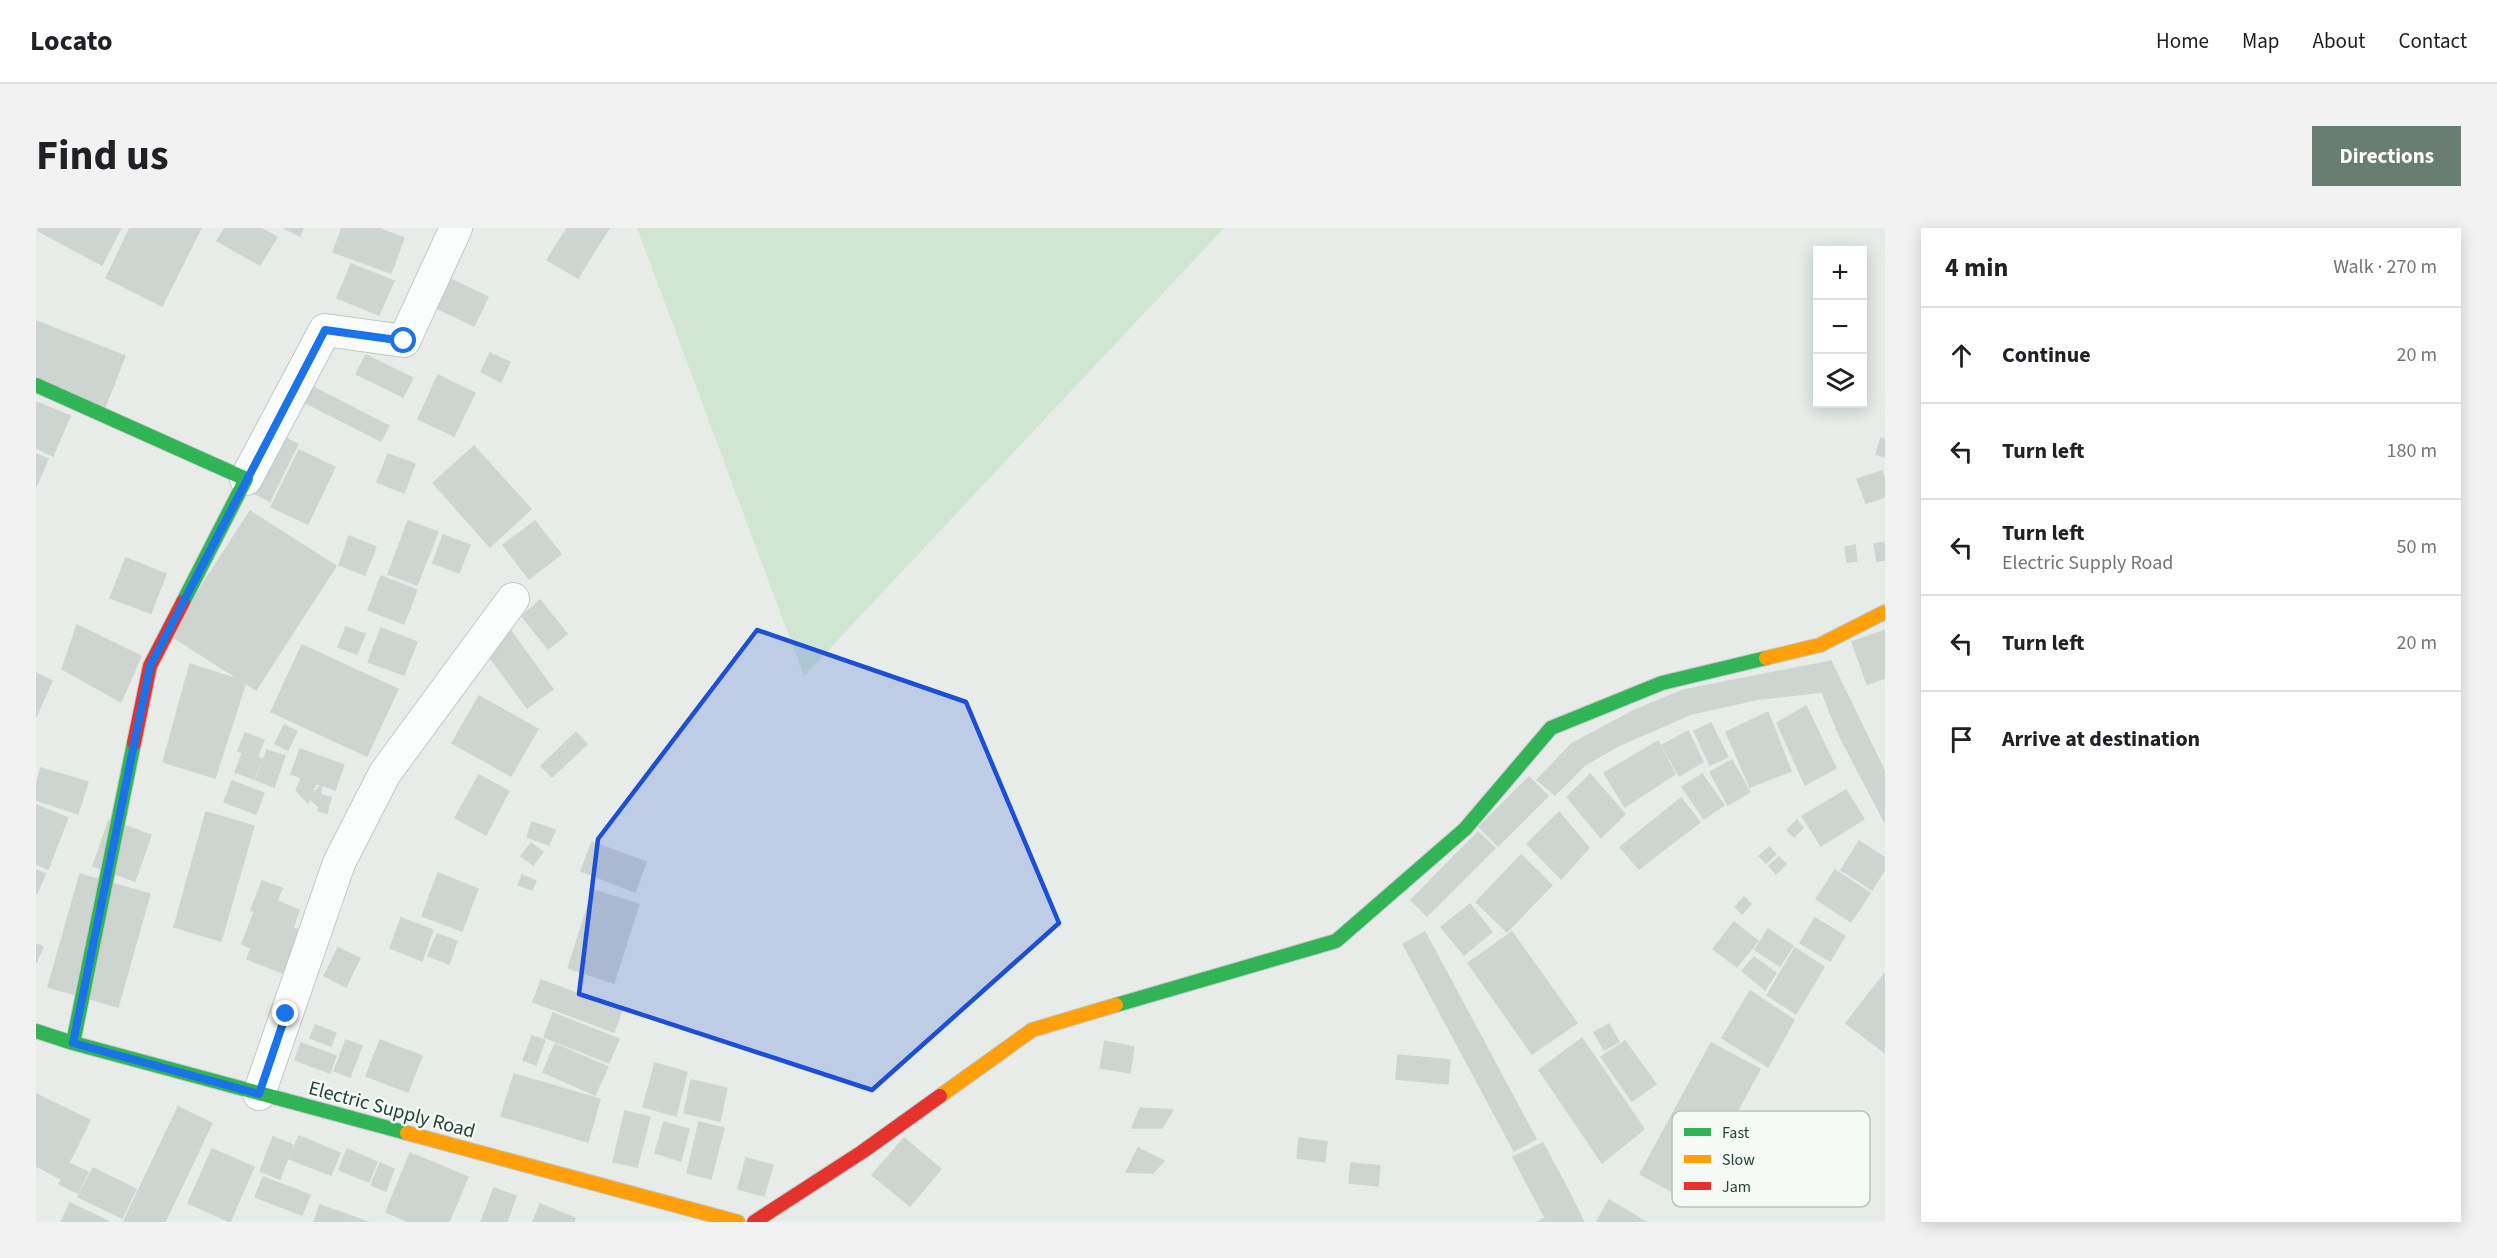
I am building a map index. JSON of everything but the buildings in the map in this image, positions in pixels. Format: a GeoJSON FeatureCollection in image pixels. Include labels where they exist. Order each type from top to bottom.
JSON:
{"type":"FeatureCollection","features":[{"type":"Feature","properties":{"kind":"street"},"geometry":{"type":"LineString","coordinates":[[73,1043],[150,666],[325,330],[404,341],[456,228]]}},
{"type":"Feature","properties":{"kind":"street"},"geometry":{"type":"LineString","coordinates":[[36,385],[246,479]]}},
{"type":"Feature","properties":{"kind":"street"},"geometry":{"type":"LineString","coordinates":[[259,1094],[339,863],[385,773],[513,599]]}},
{"type":"Feature","properties":{"kind":"street"},"geometry":{"type":"LineString","coordinates":[[754,1222],[862,1152],[1032,1030],[1336,941],[1465,829],[1551,728],[1662,683],[1820,645],[1885,612]]}},
{"type":"Feature","properties":{"kind":"street","name":"Electric Supply Road"},"geometry":{"type":"LineString","coordinates":[[36,1031],[259,1094],[738,1222]]}},
{"type":"Feature","properties":{"kind":"highlighted area"},"geometry":{"type":"Polygon","coordinates":[[[757,630],[966,702],[1059,923],[872,1090],[579,994],[598,839],[757,630]]]}},
{"type":"Feature","properties":{"kind":"green space"},"geometry":{"type":"Polygon","coordinates":[[[637,228],[1224,228],[804,676],[637,228]]]}},
{"type":"Feature","properties":{"kind":"traffic: fast"},"geometry":{"type":"LineString","coordinates":[[36,385],[246,479],[183,602]]}},
{"type":"Feature","properties":{"kind":"traffic: fast"},"geometry":{"type":"LineString","coordinates":[[1116,1005],[1336,941],[1465,829],[1551,728],[1662,683],[1766,658]]}},
{"type":"Feature","properties":{"kind":"traffic: fast"},"geometry":{"type":"LineString","coordinates":[[73,1043],[134,743]]}},
{"type":"Feature","properties":{"kind":"traffic: fast"},"geometry":{"type":"LineString","coordinates":[[36,1031],[407,1133]]}},
{"type":"Feature","properties":{"kind":"traffic: slow"},"geometry":{"type":"LineString","coordinates":[[1766,658],[1820,645],[1885,612]]}},
{"type":"Feature","properties":{"kind":"traffic: slow"},"geometry":{"type":"LineString","coordinates":[[940,1096],[1032,1030],[1116,1005]]}},
{"type":"Feature","properties":{"kind":"traffic: slow"},"geometry":{"type":"LineString","coordinates":[[407,1133],[738,1222]]}},
{"type":"Feature","properties":{"kind":"traffic: jam"},"geometry":{"type":"LineString","coordinates":[[134,743],[150,666],[183,602]]}},
{"type":"Feature","properties":{"kind":"traffic: jam"},"geometry":{"type":"LineString","coordinates":[[754,1222],[862,1152],[940,1096]]}},
{"type":"Feature","properties":{"kind":"route"},"geometry":{"type":"LineString","coordinates":[[286,1014],[259,1094],[73,1043],[150,666],[325,330],[404,341]]}}]}
